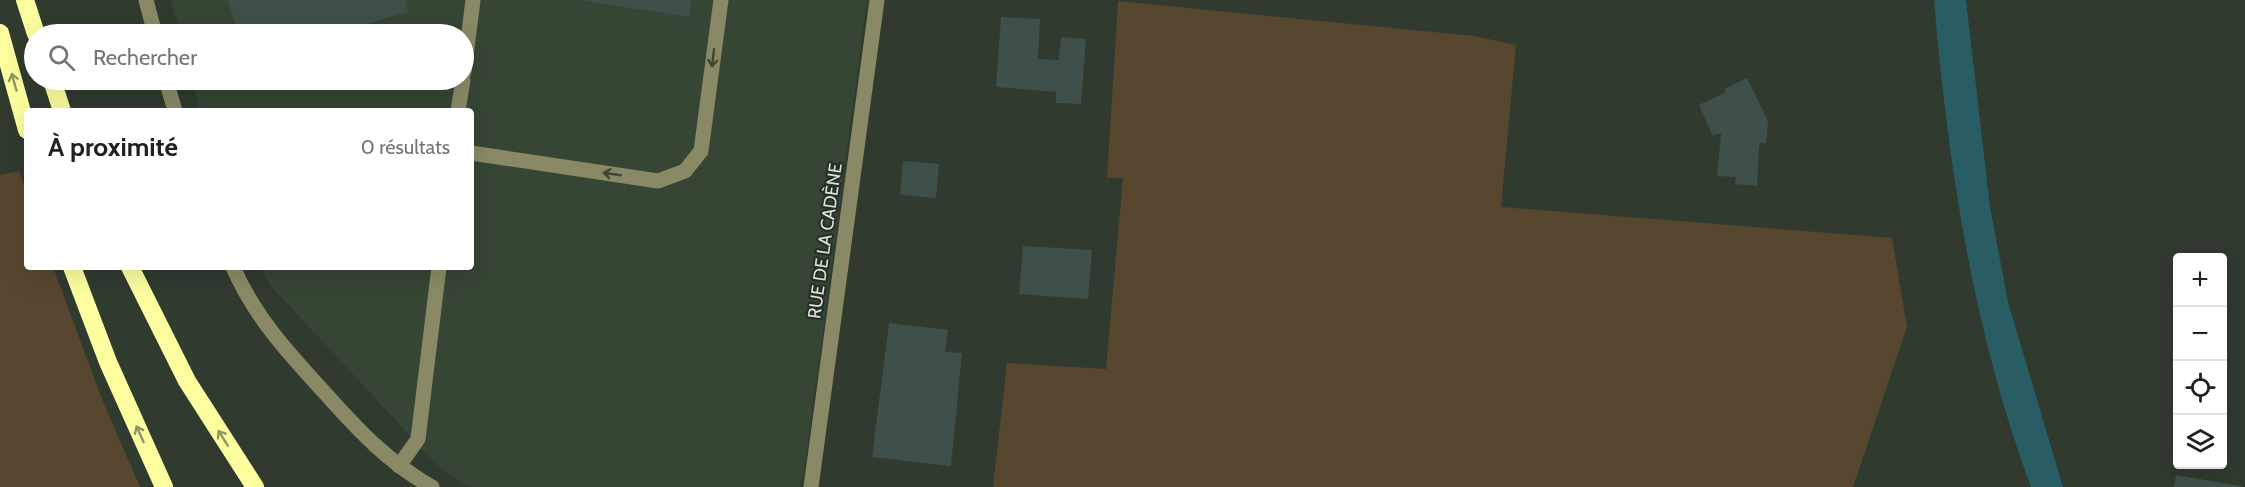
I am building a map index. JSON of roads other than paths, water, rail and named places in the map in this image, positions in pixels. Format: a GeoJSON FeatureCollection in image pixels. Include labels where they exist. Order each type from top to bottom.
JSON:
{"type":"FeatureCollection","features":[{"type":"Feature","properties":{"kind":"highway"},"geometry":{"type":"LineString","coordinates":[[25,0],[33,24]]}},
{"type":"Feature","properties":{"kind":"highway"},"geometry":{"type":"LineString","coordinates":[[0,33],[24,119]]}},
{"type":"Feature","properties":{"kind":"highway"},"geometry":{"type":"LineString","coordinates":[[55,90],[61,108]]}},
{"type":"Feature","properties":{"kind":"highway"},"geometry":{"type":"LineString","coordinates":[[73,270],[108,362],[164,487]]}},
{"type":"Feature","properties":{"kind":"highway"},"geometry":{"type":"LineString","coordinates":[[132,270],[187,381],[255,487]]}},
{"type":"Feature","properties":{"kind":"street"},"geometry":{"type":"LineString","coordinates":[[146,0],[152,24]]}},
{"type":"Feature","properties":{"kind":"street"},"geometry":{"type":"LineString","coordinates":[[470,24],[473,0]]}},
{"type":"Feature","properties":{"kind":"street"},"geometry":{"type":"LineString","coordinates":[[474,153],[658,181],[685,171],[701,151],[720,0]]}},
{"type":"Feature","properties":{"kind":"street","name":"RUE DE LA CADÈNE"},"geometry":{"type":"LineString","coordinates":[[811,487],[877,0]]}},
{"type":"Feature","properties":{"kind":"street"},"geometry":{"type":"LineString","coordinates":[[169,90],[174,108]]}},
{"type":"Feature","properties":{"kind":"street"},"geometry":{"type":"LineString","coordinates":[[459,108],[462,90]]}},
{"type":"Feature","properties":{"kind":"street"},"geometry":{"type":"LineString","coordinates":[[234,270],[277,341],[346,416],[399,466],[432,487]]}},
{"type":"Feature","properties":{"kind":"street"},"geometry":{"type":"LineString","coordinates":[[399,466],[418,439],[439,270]]}},
{"type":"Feature","properties":{"kind":"water"},"geometry":{"type":"Polygon","coordinates":[[[1934,0],[1966,0],[1990,207],[2008,302],[2063,487],[2031,487],[1993,368],[1966,247],[1956,185],[1934,0]]]}}]}
